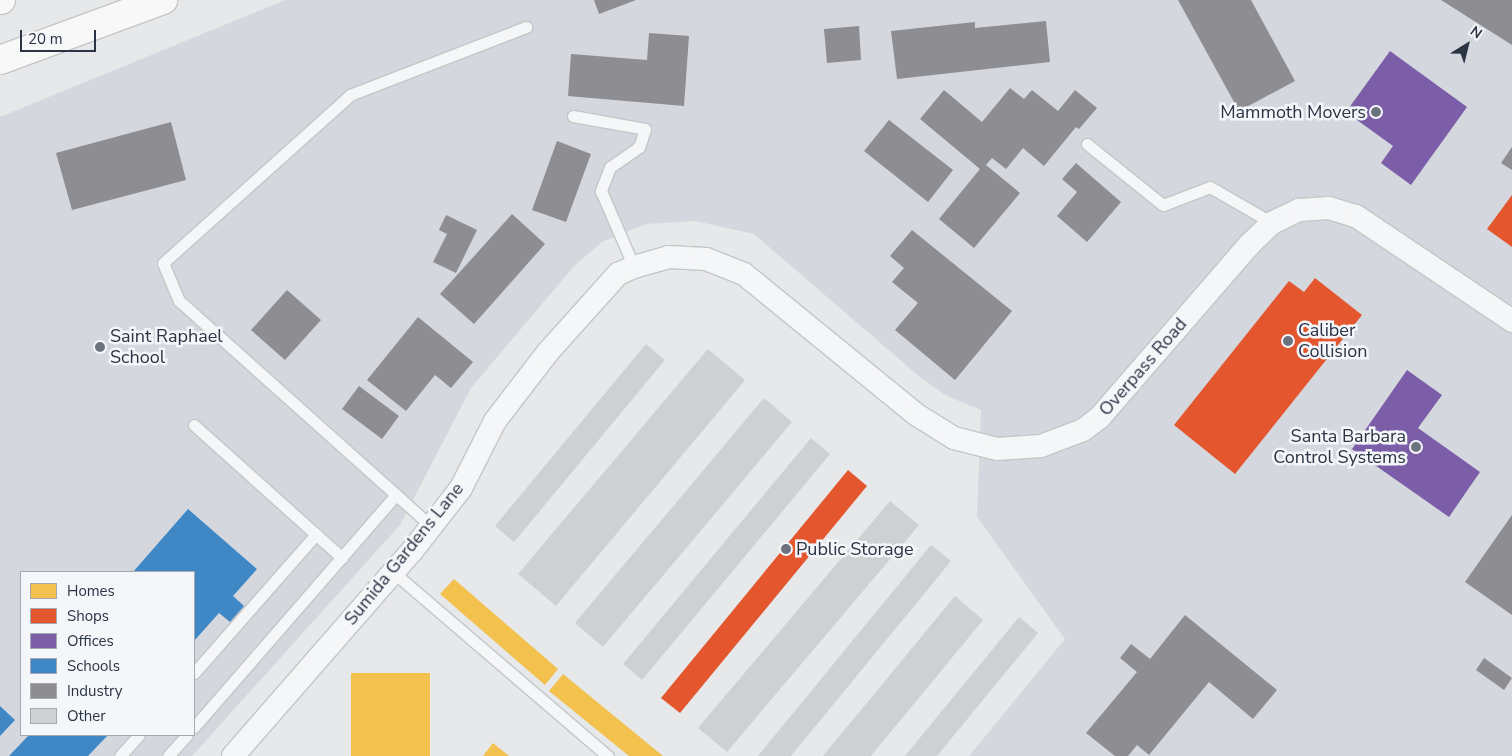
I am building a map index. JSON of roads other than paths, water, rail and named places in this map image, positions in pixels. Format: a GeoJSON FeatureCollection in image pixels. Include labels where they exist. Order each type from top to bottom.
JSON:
{"type":"FeatureCollection","features":[{"type":"Feature","properties":{"kind":"highway"},"geometry":{"type":"LineString","coordinates":[[0,60],[163,0]]}},
{"type":"Feature","properties":{"kind":"street","name":"Overpass Road"},"geometry":{"type":"LineString","coordinates":[[626,271],[668,257],[706,259],[744,274],[917,415],[954,438],[996,449],[1023,448],[1049,443],[1082,430],[1100,418],[1272,223],[1300,210],[1322,208],[1356,216],[1512,321]]}},
{"type":"Feature","properties":{"kind":"street","name":"Sumida Gardens Lane"},"geometry":{"type":"LineString","coordinates":[[233,756],[431,526],[460,488],[495,421],[582,311],[626,271]]}},
{"type":"Feature","properties":{"kind":"lane"},"geometry":{"type":"LineString","coordinates":[[431,526],[179,301],[162,263],[350,95],[526,27]]}},
{"type":"Feature","properties":{"kind":"lane"},"geometry":{"type":"LineString","coordinates":[[573,116],[645,129],[639,147],[610,166],[601,191],[626,271]]}},
{"type":"Feature","properties":{"kind":"lane"},"geometry":{"type":"LineString","coordinates":[[1087,144],[1163,205],[1210,187],[1272,223]]}},
{"type":"Feature","properties":{"kind":"lane"},"geometry":{"type":"LineString","coordinates":[[194,425],[342,558]]}},
{"type":"Feature","properties":{"kind":"lane"},"geometry":{"type":"LineString","coordinates":[[195,726],[396,495]]}},
{"type":"Feature","properties":{"kind":"lane"},"geometry":{"type":"LineString","coordinates":[[195,672],[316,534]]}},
{"type":"Feature","properties":{"kind":"lane"},"geometry":{"type":"LineString","coordinates":[[393,572],[608,756]]}},
{"type":"Feature","properties":{"kind":"lane"},"geometry":{"type":"LineString","coordinates":[[120,756],[138,736]]}},
{"type":"Feature","properties":{"kind":"lane"},"geometry":{"type":"LineString","coordinates":[[168,756],[186,736]]}},
{"type":"Feature","properties":{"kind":"place","name":"Mammoth Movers"},"geometry":{"type":"Point","coordinates":[1376,112]}},
{"type":"Feature","properties":{"kind":"place","name":"Caliber Collision"},"geometry":{"type":"Point","coordinates":[1288,341]}},
{"type":"Feature","properties":{"kind":"place","name":"Saint Raphael School"},"geometry":{"type":"Point","coordinates":[100,347]}},
{"type":"Feature","properties":{"kind":"place","name":"Santa Barbara Control Systems"},"geometry":{"type":"Point","coordinates":[1416,447]}},
{"type":"Feature","properties":{"kind":"place","name":"Public Storage"},"geometry":{"type":"Point","coordinates":[786,549]}}]}
